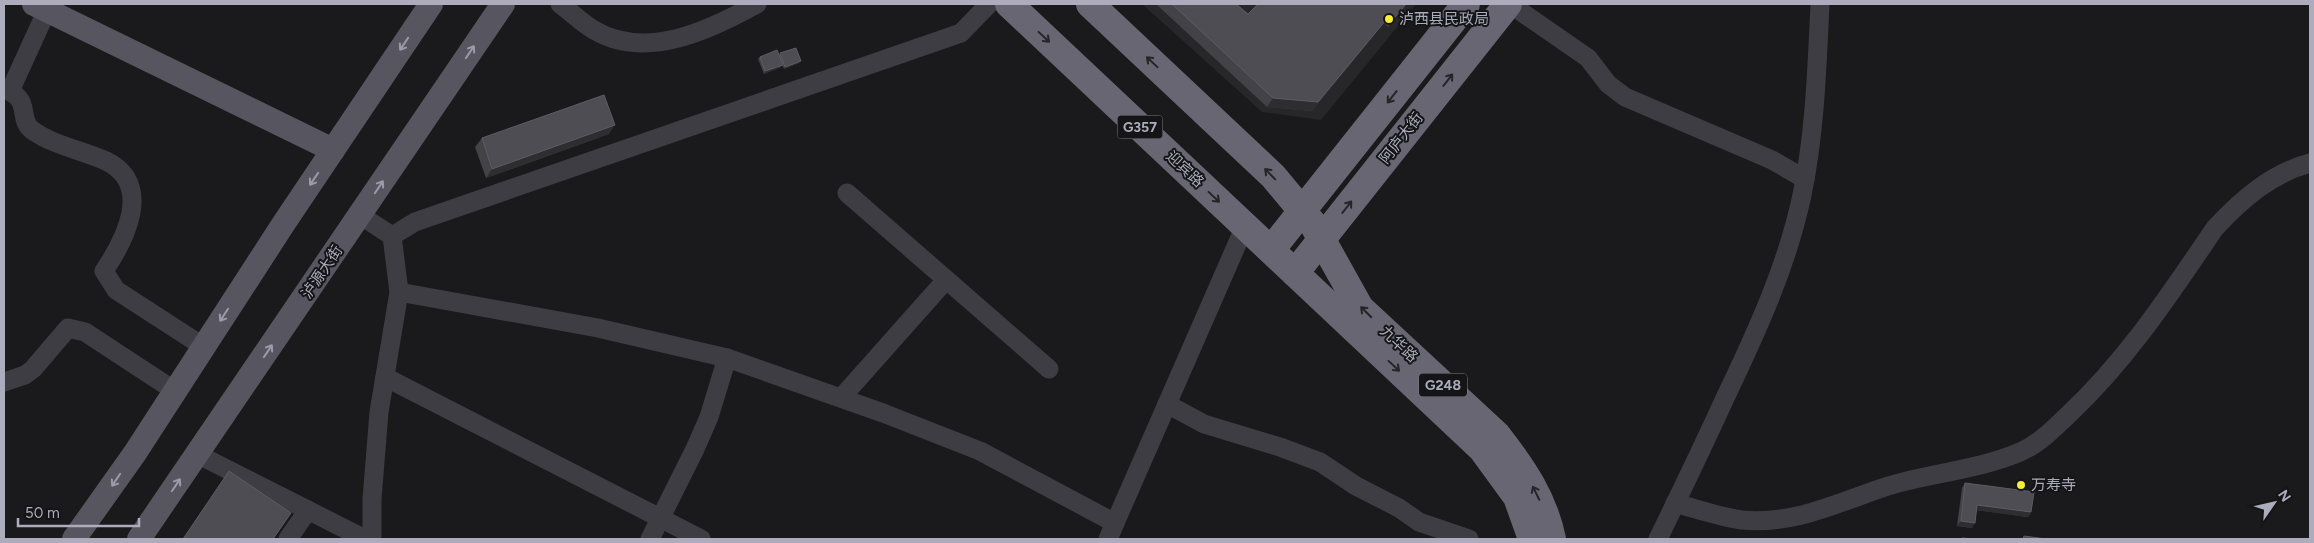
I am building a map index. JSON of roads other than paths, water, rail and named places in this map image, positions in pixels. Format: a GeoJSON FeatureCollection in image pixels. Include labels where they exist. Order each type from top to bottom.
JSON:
{"type":"FeatureCollection","features":[{"type":"Feature","properties":{"kind":"highway","name":"迎宾路"},"geometry":{"type":"LineString","coordinates":[[1009,4],[1295,273]]}},
{"type":"Feature","properties":{"kind":"highway"},"geometry":{"type":"LineString","coordinates":[[1090,4],[1256,159],[1302,210]]}},
{"type":"Feature","properties":{"kind":"highway"},"geometry":{"type":"LineString","coordinates":[[1271,250],[1466,4]]}},
{"type":"Feature","properties":{"kind":"highway","name":"阿庐大街"},"geometry":{"type":"LineString","coordinates":[[1295,273],[1509,4]]}},
{"type":"Feature","properties":{"kind":"highway","name":"G248"},"geometry":{"type":"LineString","coordinates":[[1302,210],[1321,239]]}},
{"type":"Feature","properties":{"kind":"highway","name":"九华路"},"geometry":{"type":"LineString","coordinates":[[1321,239],[1360,308],[1497,436],[1513,456],[1534,489],[1543,509],[1552,539]]}},
{"type":"Feature","properties":{"kind":"highway","name":"九华路"},"geometry":{"type":"LineString","coordinates":[[1295,273],[1482,448],[1517,498],[1532,539]]}},
{"type":"Feature","properties":{"kind":"main road","name":"泸源大街"},"geometry":{"type":"LineString","coordinates":[[138,539],[502,4]]}},
{"type":"Feature","properties":{"kind":"main road"},"geometry":{"type":"LineString","coordinates":[[40,7],[333,150]]}},
{"type":"Feature","properties":{"kind":"main road"},"geometry":{"type":"LineString","coordinates":[[74,539],[204,347],[333,150],[422,8]]}},
{"type":"Feature","properties":{"kind":"street"},"geometry":{"type":"LineString","coordinates":[[560,4],[594,30],[610,37],[642,42],[669,41],[717,23],[756,4]]}},
{"type":"Feature","properties":{"kind":"street"},"geometry":{"type":"LineString","coordinates":[[392,236],[415,222],[961,32],[989,4]]}},
{"type":"Feature","properties":{"kind":"street"},"geometry":{"type":"LineString","coordinates":[[1509,4],[1588,58],[1608,84],[1625,97],[1772,160],[1805,179]]}},
{"type":"Feature","properties":{"kind":"street"},"geometry":{"type":"LineString","coordinates":[[1658,539],[1764,316],[1793,232],[1805,179],[1817,74],[1820,4]]}},
{"type":"Feature","properties":{"kind":"street"},"geometry":{"type":"LineString","coordinates":[[40,7],[7,90],[21,100],[25,120],[30,129],[105,161],[120,172],[130,188],[133,206],[122,241],[104,270],[116,290],[204,347]]}},
{"type":"Feature","properties":{"kind":"street"},"geometry":{"type":"LineString","coordinates":[[1675,503],[1740,520],[1783,519],[1842,504],[1888,486],[1996,461],[2022,451],[2046,436],[2112,370],[2152,320],[2215,228],[2229,213],[2269,180],[2310,163]]}},
{"type":"Feature","properties":{"kind":"street"},"geometry":{"type":"LineString","coordinates":[[847,193],[1049,370]]}},
{"type":"Feature","properties":{"kind":"street"},"geometry":{"type":"LineString","coordinates":[[360,215],[392,236],[399,292],[376,439],[372,539]]}},
{"type":"Feature","properties":{"kind":"street"},"geometry":{"type":"LineString","coordinates":[[399,292],[606,329],[727,358],[841,398],[980,452],[1111,531],[1245,226]]}},
{"type":"Feature","properties":{"kind":"street"},"geometry":{"type":"LineString","coordinates":[[841,398],[946,281]]}},
{"type":"Feature","properties":{"kind":"street"},"geometry":{"type":"LineString","coordinates":[[4,382],[25,375],[34,369],[68,328],[85,332],[175,391]]}},
{"type":"Feature","properties":{"kind":"street"},"geometry":{"type":"LineString","coordinates":[[650,539],[709,417],[727,358]]}},
{"type":"Feature","properties":{"kind":"street"},"geometry":{"type":"LineString","coordinates":[[385,377],[701,539]]}},
{"type":"Feature","properties":{"kind":"street"},"geometry":{"type":"LineString","coordinates":[[1167,404],[1204,424],[1280,447],[1320,462],[1356,486],[1399,508],[1419,522],[1469,539]]}},
{"type":"Feature","properties":{"kind":"street"},"geometry":{"type":"LineString","coordinates":[[197,454],[365,539]]}},
{"type":"Feature","properties":{"kind":"street"},"geometry":{"type":"LineString","coordinates":[[288,539],[308,510]]}},
{"type":"Feature","properties":{"kind":"place","name":"泸西县民政局"},"geometry":{"type":"Point","coordinates":[1389,19]}},
{"type":"Feature","properties":{"kind":"place","name":"万寿寺"},"geometry":{"type":"Point","coordinates":[2021,485]}}]}
